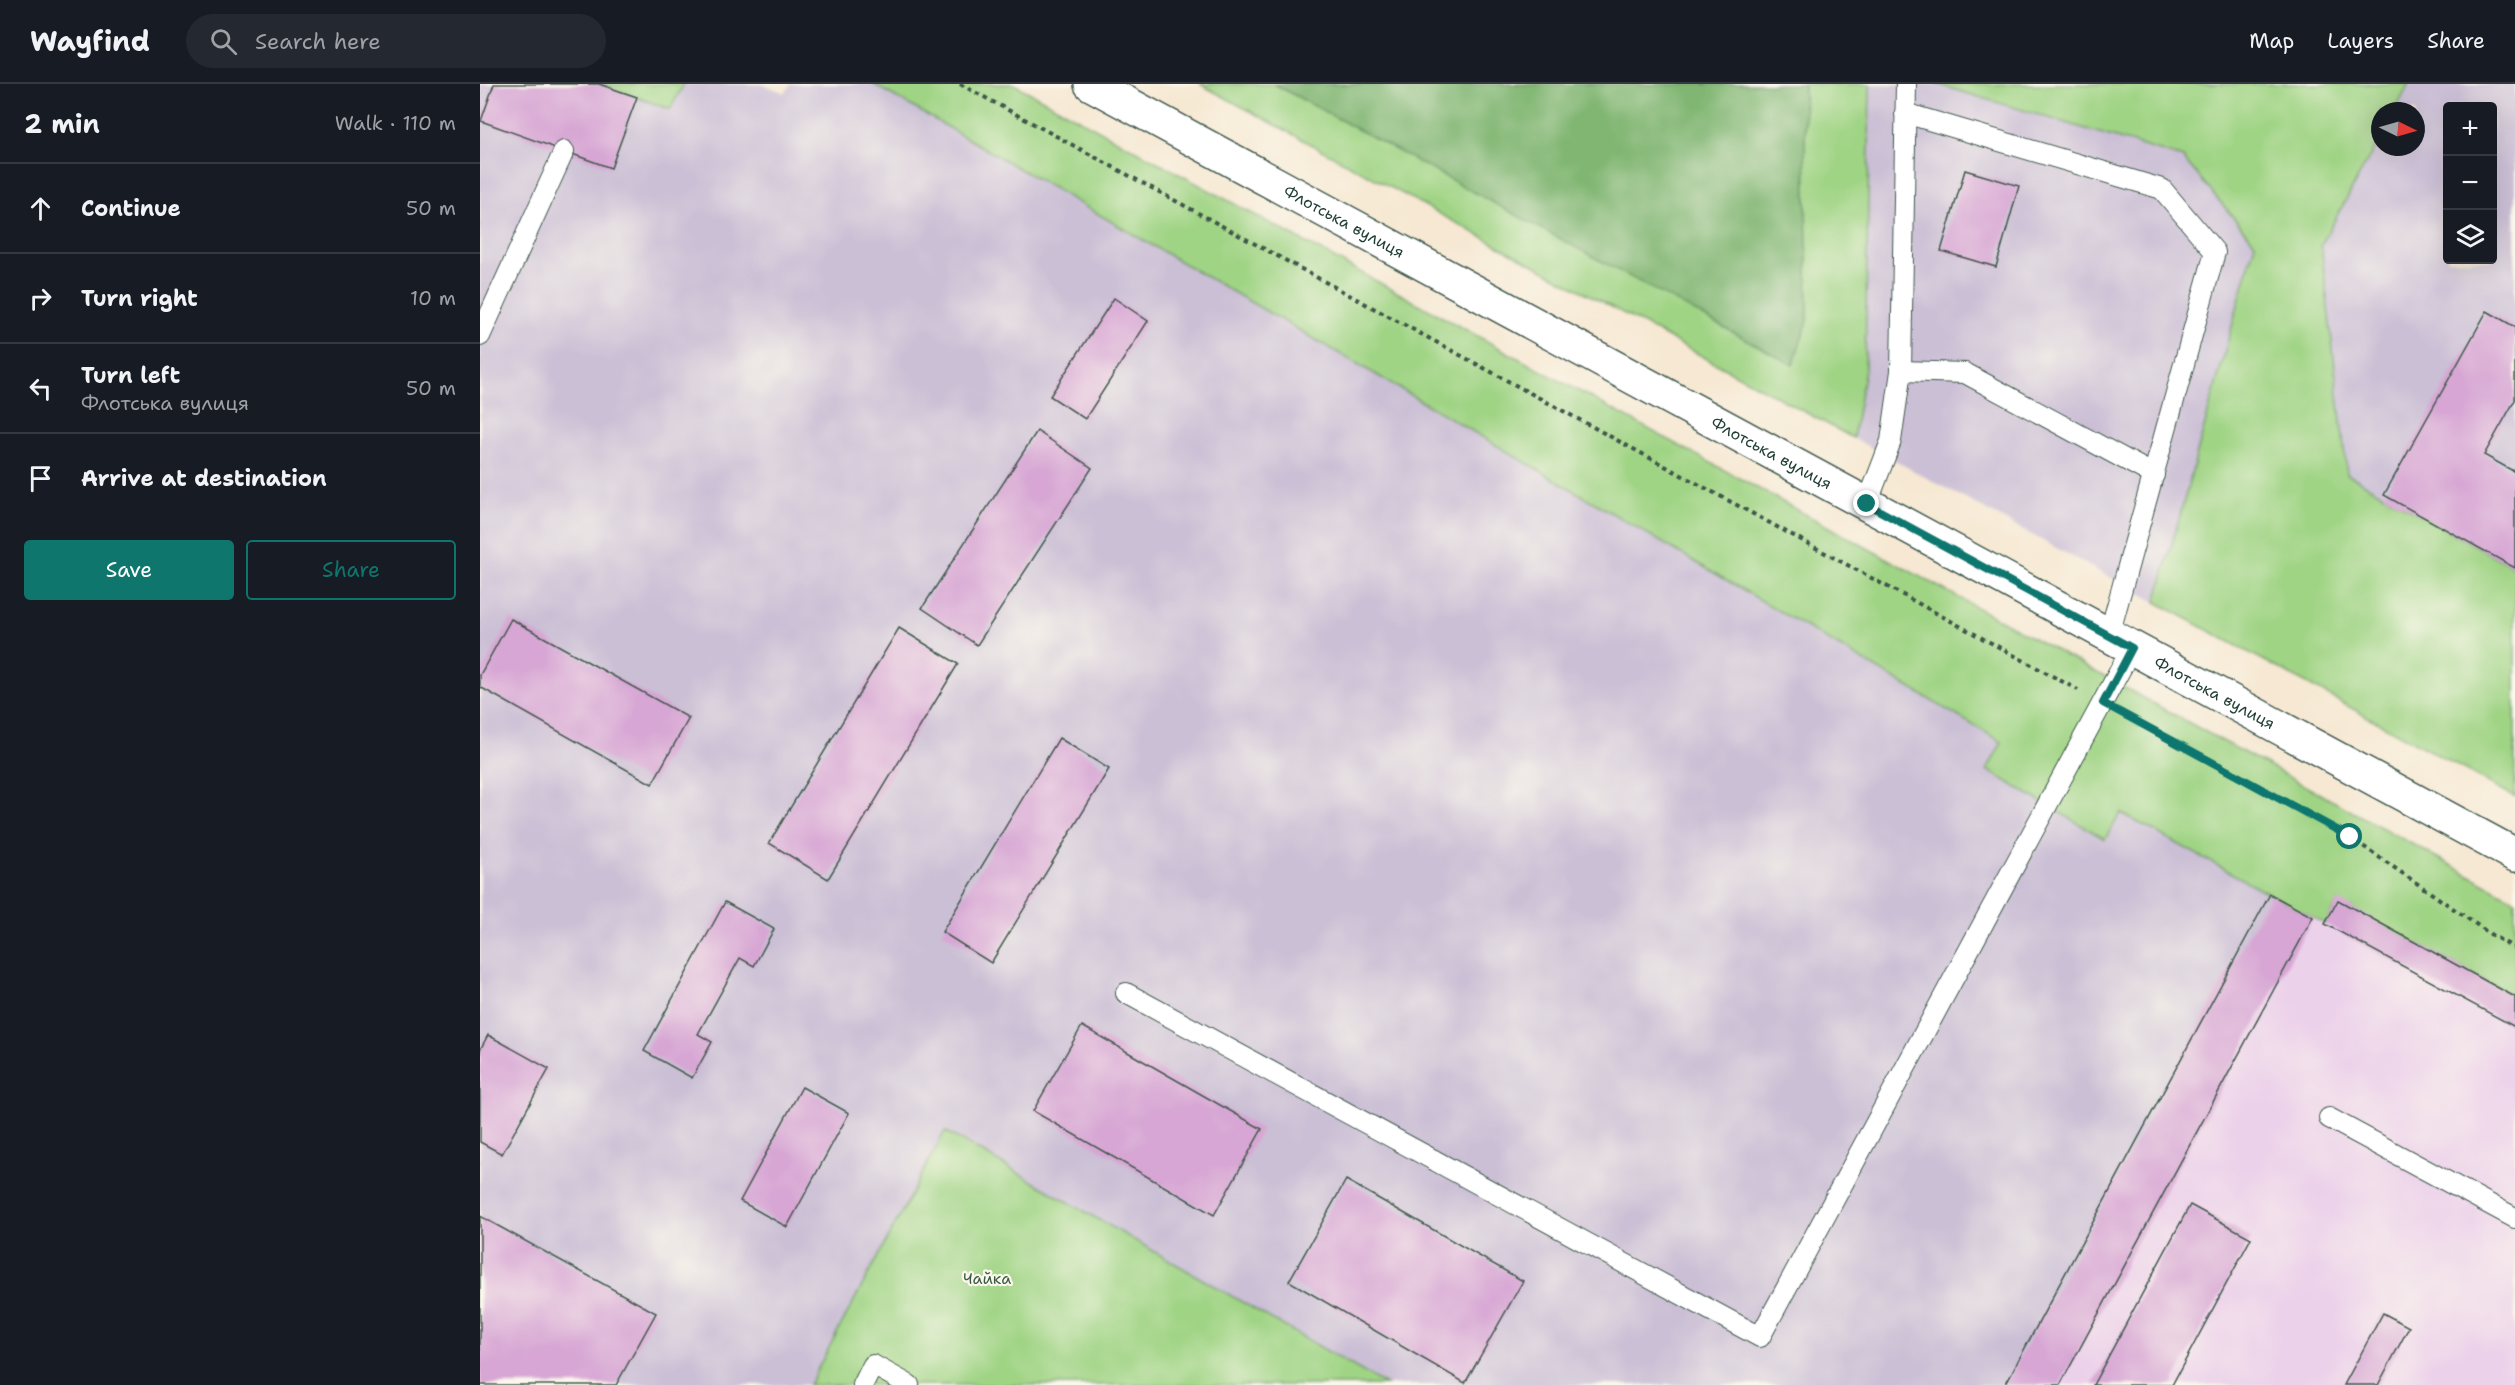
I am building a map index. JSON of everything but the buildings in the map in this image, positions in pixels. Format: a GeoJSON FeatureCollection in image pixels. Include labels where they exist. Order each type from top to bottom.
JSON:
{"type":"FeatureCollection","features":[{"type":"Feature","properties":{"kind":"street","name":"Флотська вулиця"},"geometry":{"type":"LineString","coordinates":[[1091,84],[2515,855]]}},
{"type":"Feature","properties":{"kind":"lane"},"geometry":{"type":"LineString","coordinates":[[1867,504],[1891,441],[1900,371],[1906,84]]}},
{"type":"Feature","properties":{"kind":"lane"},"geometry":{"type":"LineString","coordinates":[[1126,993],[1760,1337],[2103,703],[2120,642],[2154,475],[2215,252],[2162,189],[1905,112]]}},
{"type":"Feature","properties":{"kind":"lane"},"geometry":{"type":"LineString","coordinates":[[480,336],[564,151]]}},
{"type":"Feature","properties":{"kind":"lane"},"geometry":{"type":"LineString","coordinates":[[1900,371],[1965,373],[2154,475]]}},
{"type":"Feature","properties":{"kind":"lane"},"geometry":{"type":"LineString","coordinates":[[2329,1118],[2515,1218]]}},
{"type":"Feature","properties":{"kind":"lane"},"geometry":{"type":"LineString","coordinates":[[863,1385],[873,1365],[909,1385]]}},
{"type":"Feature","properties":{"kind":"path"},"geometry":{"type":"LineString","coordinates":[[960,84],[2350,837],[2493,936],[2515,948]]}},
{"type":"Feature","properties":{"kind":"shaded area"},"geometry":{"type":"Polygon","coordinates":[[[480,84],[599,84],[670,109],[684,84],[762,84],[785,93],[791,84],[873,84],[1375,374],[2002,743],[1987,770],[2105,839],[2120,813],[2270,894],[2005,1385],[1386,1385],[945,1131],[809,1385],[480,1385],[480,84]]]}},
{"type":"Feature","properties":{"kind":"shaded area"},"geometry":{"type":"Polygon","coordinates":[[[1870,84],[1936,84],[2183,158],[2255,243],[2156,602],[1853,438],[1865,369],[1870,84]]]}},
{"type":"Feature","properties":{"kind":"shaded area"},"geometry":{"type":"Polygon","coordinates":[[[2409,84],[2515,84],[2515,568],[2347,474],[2321,245],[2371,154],[2425,156],[2425,102],[2400,102],[2409,84]]]}},
{"type":"Feature","properties":{"kind":"shaded area"},"geometry":{"type":"Polygon","coordinates":[[[2270,894],[2325,924],[2338,900],[2515,997],[2515,1385],[2005,1385],[2270,894]]]}},
{"type":"Feature","properties":{"kind":"green space"},"geometry":{"type":"Polygon","coordinates":[[[599,84],[684,84],[670,109],[599,84]]]}},
{"type":"Feature","properties":{"kind":"green space"},"geometry":{"type":"Polygon","coordinates":[[[873,84],[1014,84],[2515,900],[2515,997],[2338,901],[2325,924],[2121,813],[2105,839],[1987,770],[2002,742],[1375,374],[873,84]]]}},
{"type":"Feature","properties":{"kind":"green space"},"geometry":{"type":"Polygon","coordinates":[[[1200,84],[1274,84],[1793,364],[1808,320],[1804,84],[1870,84],[1865,369],[1853,438],[1200,84]]]}},
{"type":"Feature","properties":{"kind":"green space"},"geometry":{"type":"Polygon","coordinates":[[[1274,84],[1804,84],[1808,320],[1793,365],[1274,84]]]}},
{"type":"Feature","properties":{"kind":"green space"},"geometry":{"type":"Polygon","coordinates":[[[1936,84],[2409,84],[2400,102],[2371,102],[2371,154],[2321,245],[2347,474],[2515,568],[2515,797],[2156,602],[2255,243],[2183,158],[1936,84]]]}},
{"type":"Feature","properties":{"kind":"green space","name":"Чайка"},"geometry":{"type":"Polygon","coordinates":[[[945,1131],[1386,1385],[809,1385],[945,1131]]]}},
{"type":"Feature","properties":{"kind":"route"},"geometry":{"type":"LineString","coordinates":[[1867,504],[2132,648],[2103,703],[2350,837]]}}]}
